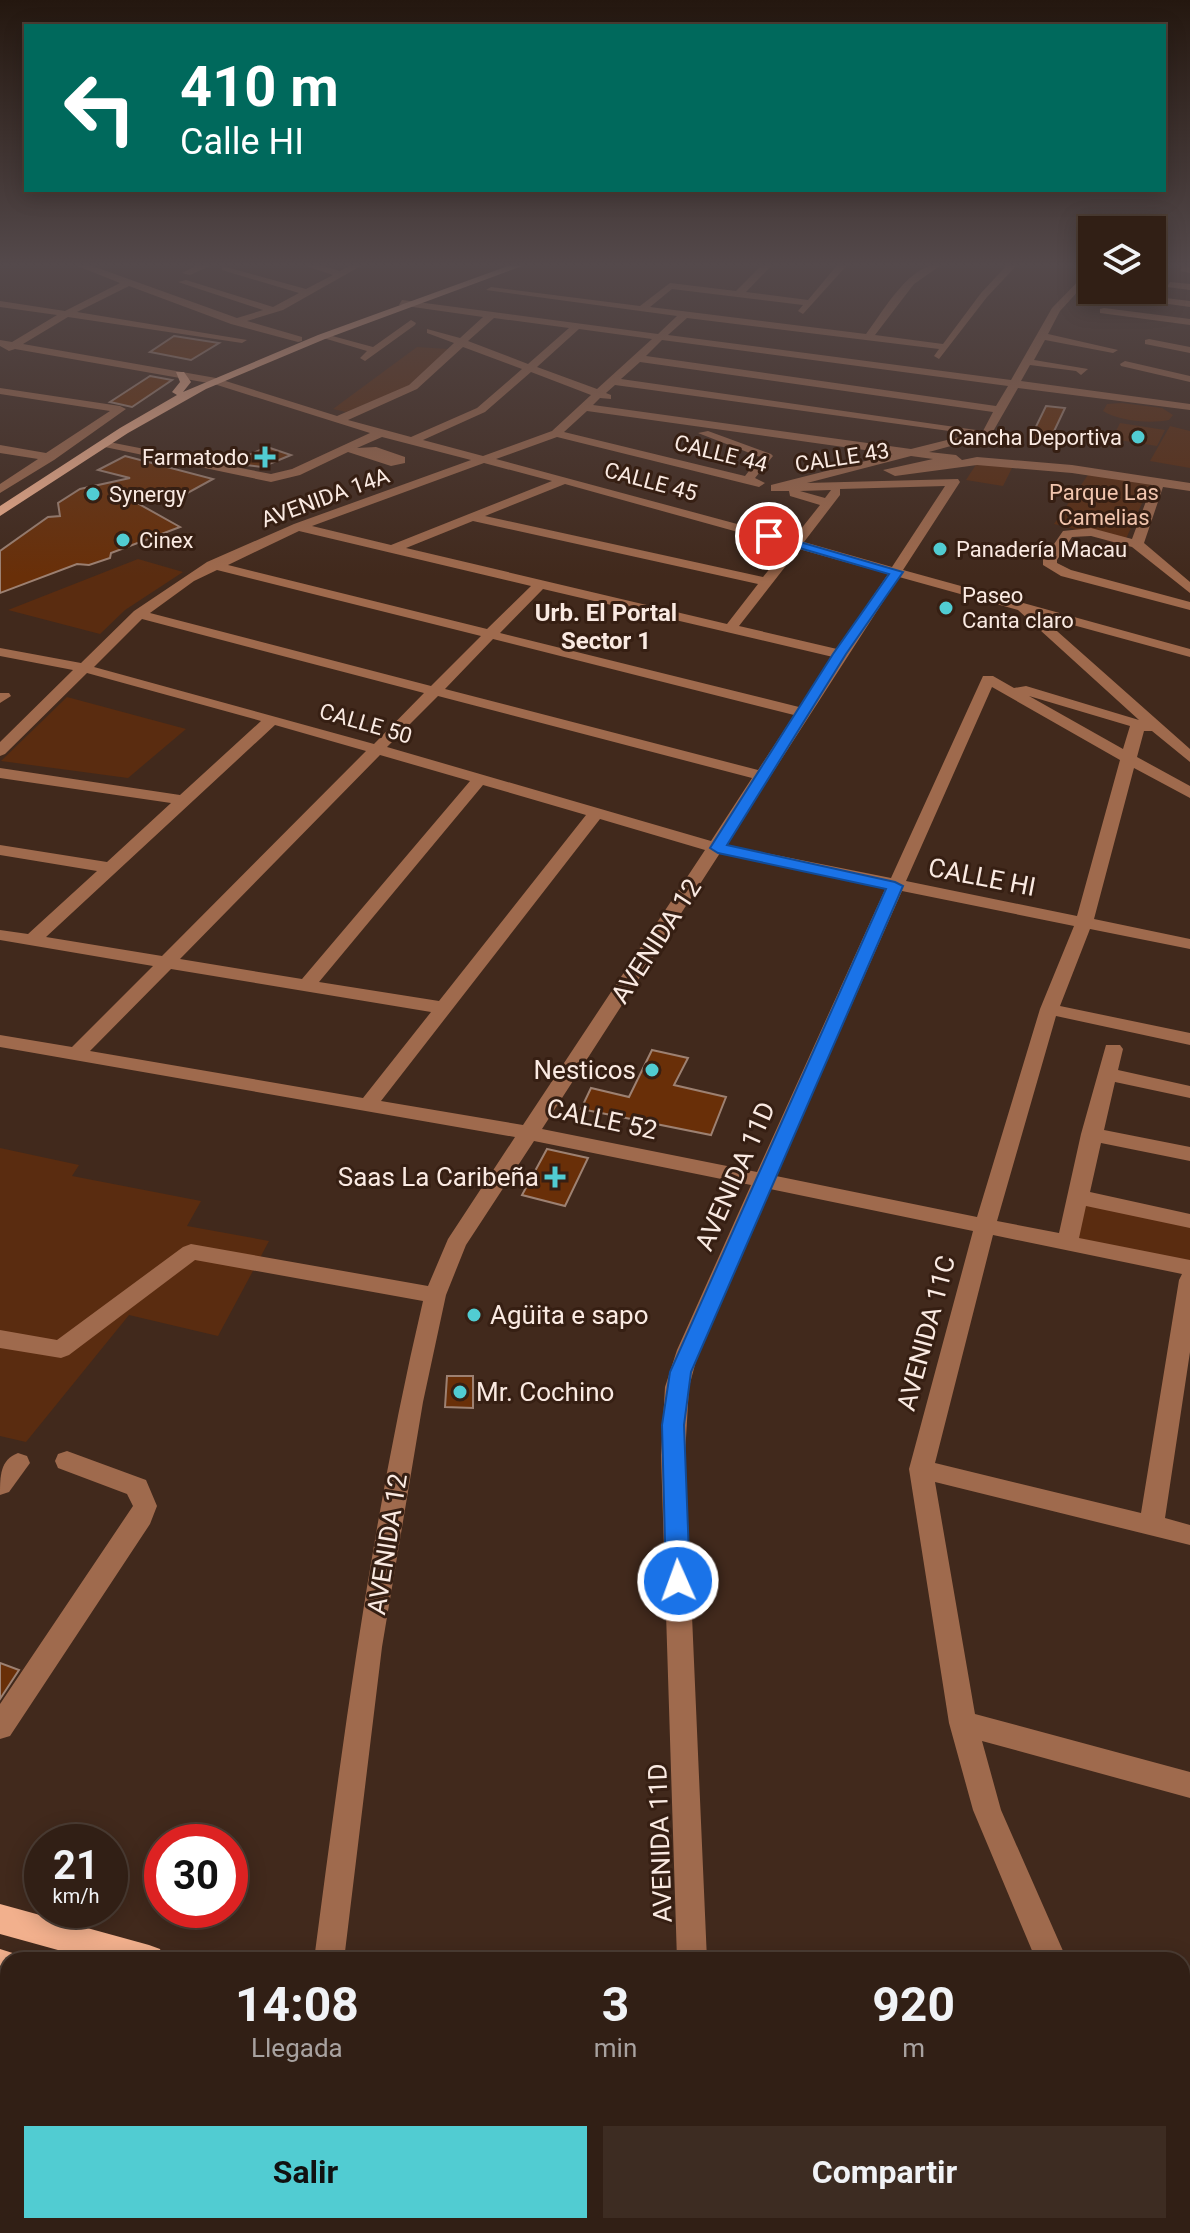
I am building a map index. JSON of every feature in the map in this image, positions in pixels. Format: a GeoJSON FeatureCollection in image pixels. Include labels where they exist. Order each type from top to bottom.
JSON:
{"type":"FeatureCollection","features":[{"type":"Feature","properties":{"kind":"main road"},"geometry":{"type":"LineString","coordinates":[[0,512],[104,444],[237,367]]}},
{"type":"Feature","properties":{"kind":"main road"},"geometry":{"type":"LineString","coordinates":[[0,500],[103,433],[177,392],[243,367]]}},
{"type":"Feature","properties":{"kind":"main road"},"geometry":{"type":"LineString","coordinates":[[177,392],[186,382],[180,374]]}},
{"type":"Feature","properties":{"kind":"main road"},"geometry":{"type":"LineString","coordinates":[[0,1919],[120,1952]]}},
{"type":"Feature","properties":{"kind":"street","name":"CALLE 45"},"geometry":{"type":"LineString","coordinates":[[143,367],[214,378]]}},
{"type":"Feature","properties":{"kind":"street","name":"CALLE 45"},"geometry":{"type":"LineString","coordinates":[[151,367],[214,378],[379,431],[1190,653]]}},
{"type":"Feature","properties":{"kind":"street"},"geometry":{"type":"LineString","coordinates":[[340,419],[407,391],[434,367]]}},
{"type":"Feature","properties":{"kind":"street"},"geometry":{"type":"LineString","coordinates":[[528,367],[767,456],[748,480]]}},
{"type":"Feature","properties":{"kind":"street"},"geometry":{"type":"LineString","coordinates":[[414,440],[481,410],[533,367]]}},
{"type":"Feature","properties":{"kind":"street","name":"AVENIDA 14A"},"geometry":{"type":"LineString","coordinates":[[3,745],[139,614],[212,565],[298,527],[556,433],[627,367]]}},
{"type":"Feature","properties":{"kind":"street"},"geometry":{"type":"LineString","coordinates":[[701,367],[999,410]]}},
{"type":"Feature","properties":{"kind":"street"},"geometry":{"type":"LineString","coordinates":[[877,367],[1190,407]]}},
{"type":"Feature","properties":{"kind":"street"},"geometry":{"type":"LineString","coordinates":[[928,374],[932,367]]}},
{"type":"Feature","properties":{"kind":"street"},"geometry":{"type":"LineString","coordinates":[[775,488],[987,433],[1025,367]]}},
{"type":"Feature","properties":{"kind":"street"},"geometry":{"type":"LineString","coordinates":[[1069,367],[1083,369]]}},
{"type":"Feature","properties":{"kind":"street"},"geometry":{"type":"LineString","coordinates":[[1139,367],[1190,379]]}},
{"type":"Feature","properties":{"kind":"street"},"geometry":{"type":"LineString","coordinates":[[1127,399],[1153,377]]}},
{"type":"Feature","properties":{"kind":"street"},"geometry":{"type":"LineString","coordinates":[[613,381],[987,433]]}},
{"type":"Feature","properties":{"kind":"street"},"geometry":{"type":"LineString","coordinates":[[0,391],[120,409],[0,489]]}},
{"type":"Feature","properties":{"kind":"street","name":"CALLE 43"},"geometry":{"type":"LineString","coordinates":[[584,407],[956,459],[775,488]]}},
{"type":"Feature","properties":{"kind":"street"},"geometry":{"type":"LineString","coordinates":[[104,444],[271,478],[289,475],[379,431]]}},
{"type":"Feature","properties":{"kind":"street","name":"CALLE 44"},"geometry":{"type":"LineString","coordinates":[[556,433],[828,503]]}},
{"type":"Feature","properties":{"kind":"street"},"geometry":{"type":"LineString","coordinates":[[731,628],[869,447]]}},
{"type":"Feature","properties":{"kind":"street"},"geometry":{"type":"LineString","coordinates":[[346,448],[364,453]]}},
{"type":"Feature","properties":{"kind":"street"},"geometry":{"type":"LineString","coordinates":[[0,449],[50,457]]}},
{"type":"Feature","properties":{"kind":"street","name":"CALLE 43"},"geometry":{"type":"LineString","coordinates":[[775,488],[977,461],[1072,469],[1190,487]]}},
{"type":"Feature","properties":{"kind":"street"},"geometry":{"type":"LineString","coordinates":[[393,549],[564,480]]}},
{"type":"Feature","properties":{"kind":"street","name":"AVENIDA 12"},"geometry":{"type":"LineString","coordinates":[[330,1952],[369,1647],[418,1365],[435,1295],[456,1244],[718,848],[839,654],[897,572],[954,482],[775,488]]}},
{"type":"Feature","properties":{"kind":"street"},"geometry":{"type":"LineString","coordinates":[[1137,544],[1159,482]]}},
{"type":"Feature","properties":{"kind":"street"},"geometry":{"type":"LineString","coordinates":[[472,517],[768,582]]}},
{"type":"Feature","properties":{"kind":"street"},"geometry":{"type":"LineString","coordinates":[[298,527],[839,654]]}},
{"type":"Feature","properties":{"kind":"street"},"geometry":{"type":"LineString","coordinates":[[1190,589],[1137,544],[1091,532],[1068,534],[1050,560],[1050,565],[1066,573],[1190,606]]}},
{"type":"Feature","properties":{"kind":"street"},"geometry":{"type":"LineString","coordinates":[[212,565],[802,712]]}},
{"type":"Feature","properties":{"kind":"street"},"geometry":{"type":"LineString","coordinates":[[76,1054],[540,584]]}},
{"type":"Feature","properties":{"kind":"street"},"geometry":{"type":"LineString","coordinates":[[1021,606],[1190,757]]}},
{"type":"Feature","properties":{"kind":"street"},"geometry":{"type":"LineString","coordinates":[[139,614],[762,776]]}},
{"type":"Feature","properties":{"kind":"street","name":"CALLE 50"},"geometry":{"type":"LineString","coordinates":[[0,652],[83,668],[272,719],[718,848]]}},
{"type":"Feature","properties":{"kind":"street"},"geometry":{"type":"LineString","coordinates":[[988,679],[1190,739]]}},
{"type":"Feature","properties":{"kind":"street"},"geometry":{"type":"LineString","coordinates":[[988,679],[1190,793]]}},
{"type":"Feature","properties":{"kind":"street","name":"AVENIDA 11D"},"geometry":{"type":"LineString","coordinates":[[692,1952],[673,1455],[675,1403],[688,1350],[988,679]]}},
{"type":"Feature","properties":{"kind":"street"},"geometry":{"type":"LineString","coordinates":[[31,941],[272,719]]}},
{"type":"Feature","properties":{"kind":"street","name":"AVENIDA 11C"},"geometry":{"type":"LineString","coordinates":[[1048,1952],[996,1833],[963,1723],[921,1469],[985,1225],[1049,1009],[1084,923],[1138,724]]}},
{"type":"Feature","properties":{"kind":"street"},"geometry":{"type":"LineString","coordinates":[[0,773],[184,800]]}},
{"type":"Feature","properties":{"kind":"street"},"geometry":{"type":"LineString","coordinates":[[307,985],[481,778]]}},
{"type":"Feature","properties":{"kind":"street"},"geometry":{"type":"LineString","coordinates":[[369,1103],[597,812]]}},
{"type":"Feature","properties":{"kind":"street","name":"CALLE HI"},"geometry":{"type":"LineString","coordinates":[[718,848],[1190,944]]}},
{"type":"Feature","properties":{"kind":"street"},"geometry":{"type":"LineString","coordinates":[[0,850],[112,868]]}},
{"type":"Feature","properties":{"kind":"street"},"geometry":{"type":"LineString","coordinates":[[0,935],[444,1008]]}},
{"type":"Feature","properties":{"kind":"street"},"geometry":{"type":"LineString","coordinates":[[1049,1009],[1190,1039]]}},
{"type":"Feature","properties":{"kind":"street","name":"CALLE 52"},"geometry":{"type":"LineString","coordinates":[[0,1041],[530,1133],[1190,1268]]}},
{"type":"Feature","properties":{"kind":"street"},"geometry":{"type":"LineString","coordinates":[[1067,1243],[1113,1049]]}},
{"type":"Feature","properties":{"kind":"street"},"geometry":{"type":"LineString","coordinates":[[1106,1074],[1190,1092]]}},
{"type":"Feature","properties":{"kind":"street"},"geometry":{"type":"LineString","coordinates":[[1091,1134],[1190,1154]]}},
{"type":"Feature","properties":{"kind":"street"},"geometry":{"type":"LineString","coordinates":[[1078,1197],[1190,1221]]}},
{"type":"Feature","properties":{"kind":"street"},"geometry":{"type":"LineString","coordinates":[[0,1339],[61,1349],[191,1252],[435,1295]]}},
{"type":"Feature","properties":{"kind":"street"},"geometry":{"type":"LineString","coordinates":[[1151,1525],[1190,1280]]}},
{"type":"Feature","properties":{"kind":"street"},"geometry":{"type":"LineString","coordinates":[[0,1727],[141,1517],[145,1506],[137,1487],[67,1461]]}},
{"type":"Feature","properties":{"kind":"street"},"geometry":{"type":"LineString","coordinates":[[0,1485],[18,1463]]}},
{"type":"Feature","properties":{"kind":"street"},"geometry":{"type":"LineString","coordinates":[[921,1469],[1190,1535]]}},
{"type":"Feature","properties":{"kind":"street"},"geometry":{"type":"LineString","coordinates":[[963,1723],[1190,1785]]}},
{"type":"Feature","properties":{"kind":"green space"},"geometry":{"type":"Polygon","coordinates":[[[390,367],[428,367],[407,387],[346,412],[333,409],[390,367]]]}},
{"type":"Feature","properties":{"kind":"green space"},"geometry":{"type":"Polygon","coordinates":[[[1107,404],[1162,408],[1173,415],[1169,420],[1144,422],[1103,411],[1107,404]]]}},
{"type":"Feature","properties":{"kind":"green space","name":"Cancha Deportiva"},"geometry":{"type":"Polygon","coordinates":[[[1120,423],[1165,430],[1157,446],[1112,439],[1120,423]]]}},
{"type":"Feature","properties":{"kind":"green space"},"geometry":{"type":"Polygon","coordinates":[[[1170,426],[1190,431],[1190,468],[1150,461],[1170,426]]]}},
{"type":"Feature","properties":{"kind":"green space"},"geometry":{"type":"Polygon","coordinates":[[[977,463],[1013,466],[1003,486],[966,480],[977,463]]]}},
{"type":"Feature","properties":{"kind":"green space","name":"Parque Las Camelias"},"geometry":{"type":"Polygon","coordinates":[[[1090,472],[1152,481],[1125,541],[1054,524],[1090,472]]]}},
{"type":"Feature","properties":{"kind":"green space"},"geometry":{"type":"Polygon","coordinates":[[[138,559],[183,572],[125,610],[100,634],[8,610],[138,559]]]}},
{"type":"Feature","properties":{"kind":"green space"},"geometry":{"type":"Polygon","coordinates":[[[67,697],[186,729],[128,778],[1,761],[67,697]]]}},
{"type":"Feature","properties":{"kind":"green space"},"geometry":{"type":"Polygon","coordinates":[[[0,1148],[79,1165],[72,1176],[201,1201],[187,1226],[269,1241],[218,1336],[129,1315],[26,1442],[0,1436],[0,1148]]]}},
{"type":"Feature","properties":{"kind":"green space"},"geometry":{"type":"Polygon","coordinates":[[[1081,1201],[1190,1224],[1190,1266],[1071,1240],[1081,1201]]]}},
{"type":"Feature","properties":{"kind":"building"},"geometry":{"type":"Polygon","coordinates":[[[150,376],[172,380],[132,407],[110,402],[150,376]]]}},
{"type":"Feature","properties":{"kind":"building"},"geometry":{"type":"Polygon","coordinates":[[[1046,406],[1065,408],[1049,442],[1030,439],[1046,406]]]}},
{"type":"Feature","properties":{"kind":"building","name":"Farmatodo"},"geometry":{"type":"Polygon","coordinates":[[[267,447],[291,455],[262,467],[230,463],[267,447]]]}},
{"type":"Feature","properties":{"kind":"building"},"geometry":{"type":"Polygon","coordinates":[[[125,456],[213,479],[184,495],[169,491],[130,499],[180,527],[111,553],[110,558],[89,565],[77,564],[0,593],[0,551],[48,517],[60,516],[58,503],[80,489],[130,478],[98,470],[125,456]]]}},
{"type":"Feature","properties":{"kind":"building"},"geometry":{"type":"Polygon","coordinates":[[[652,1050],[688,1058],[674,1085],[726,1097],[711,1135],[581,1109],[591,1088],[629,1097],[652,1050]]]}},
{"type":"Feature","properties":{"kind":"building","name":"Saas La Caribeña"},"geometry":{"type":"Polygon","coordinates":[[[547,1149],[588,1158],[565,1206],[522,1195],[547,1149]]]}},
{"type":"Feature","properties":{"kind":"building","name":"Mr. Cochino"},"geometry":{"type":"Polygon","coordinates":[[[447,1376],[473,1376],[473,1408],[445,1407],[447,1376]]]}},
{"type":"Feature","properties":{"kind":"building"},"geometry":{"type":"Polygon","coordinates":[[[0,1663],[19,1670],[0,1699],[0,1663]]]}},
{"type":"Feature","properties":{"kind":"place","name":"Cancha Deportiva"},"geometry":{"type":"Point","coordinates":[1138,437]}},
{"type":"Feature","properties":{"kind":"place","name":"Farmatodo"},"geometry":{"type":"Point","coordinates":[265,457]}},
{"type":"Feature","properties":{"kind":"place","name":"Synergy"},"geometry":{"type":"Point","coordinates":[93,494]}},
{"type":"Feature","properties":{"kind":"place","name":"Cinex"},"geometry":{"type":"Point","coordinates":[123,540]}},
{"type":"Feature","properties":{"kind":"place","name":"Panadería Macau"},"geometry":{"type":"Point","coordinates":[940,549]}},
{"type":"Feature","properties":{"kind":"place","name":"Paseo Canta claro"},"geometry":{"type":"Point","coordinates":[946,608]}},
{"type":"Feature","properties":{"kind":"place","name":"Nesticos"},"geometry":{"type":"Point","coordinates":[652,1070]}},
{"type":"Feature","properties":{"kind":"place","name":"Saas La Caribeña"},"geometry":{"type":"Point","coordinates":[555,1177]}},
{"type":"Feature","properties":{"kind":"place","name":"Agüita e sapo"},"geometry":{"type":"Point","coordinates":[474,1315]}},
{"type":"Feature","properties":{"kind":"place","name":"Mr. Cochino"},"geometry":{"type":"Point","coordinates":[460,1392]}},
{"type":"Feature","properties":{"kind":"district","name":"Urb. El Portal Sector 1"},"geometry":{"type":"Point","coordinates":[606,627]}},
{"type":"Feature","properties":{"kind":"route"},"geometry":{"type":"LineString","coordinates":[[678,1581],[673,1425],[681,1372],[688,1350],[895,886],[718,848],[839,654],[897,572],[769,536]]}}]}
